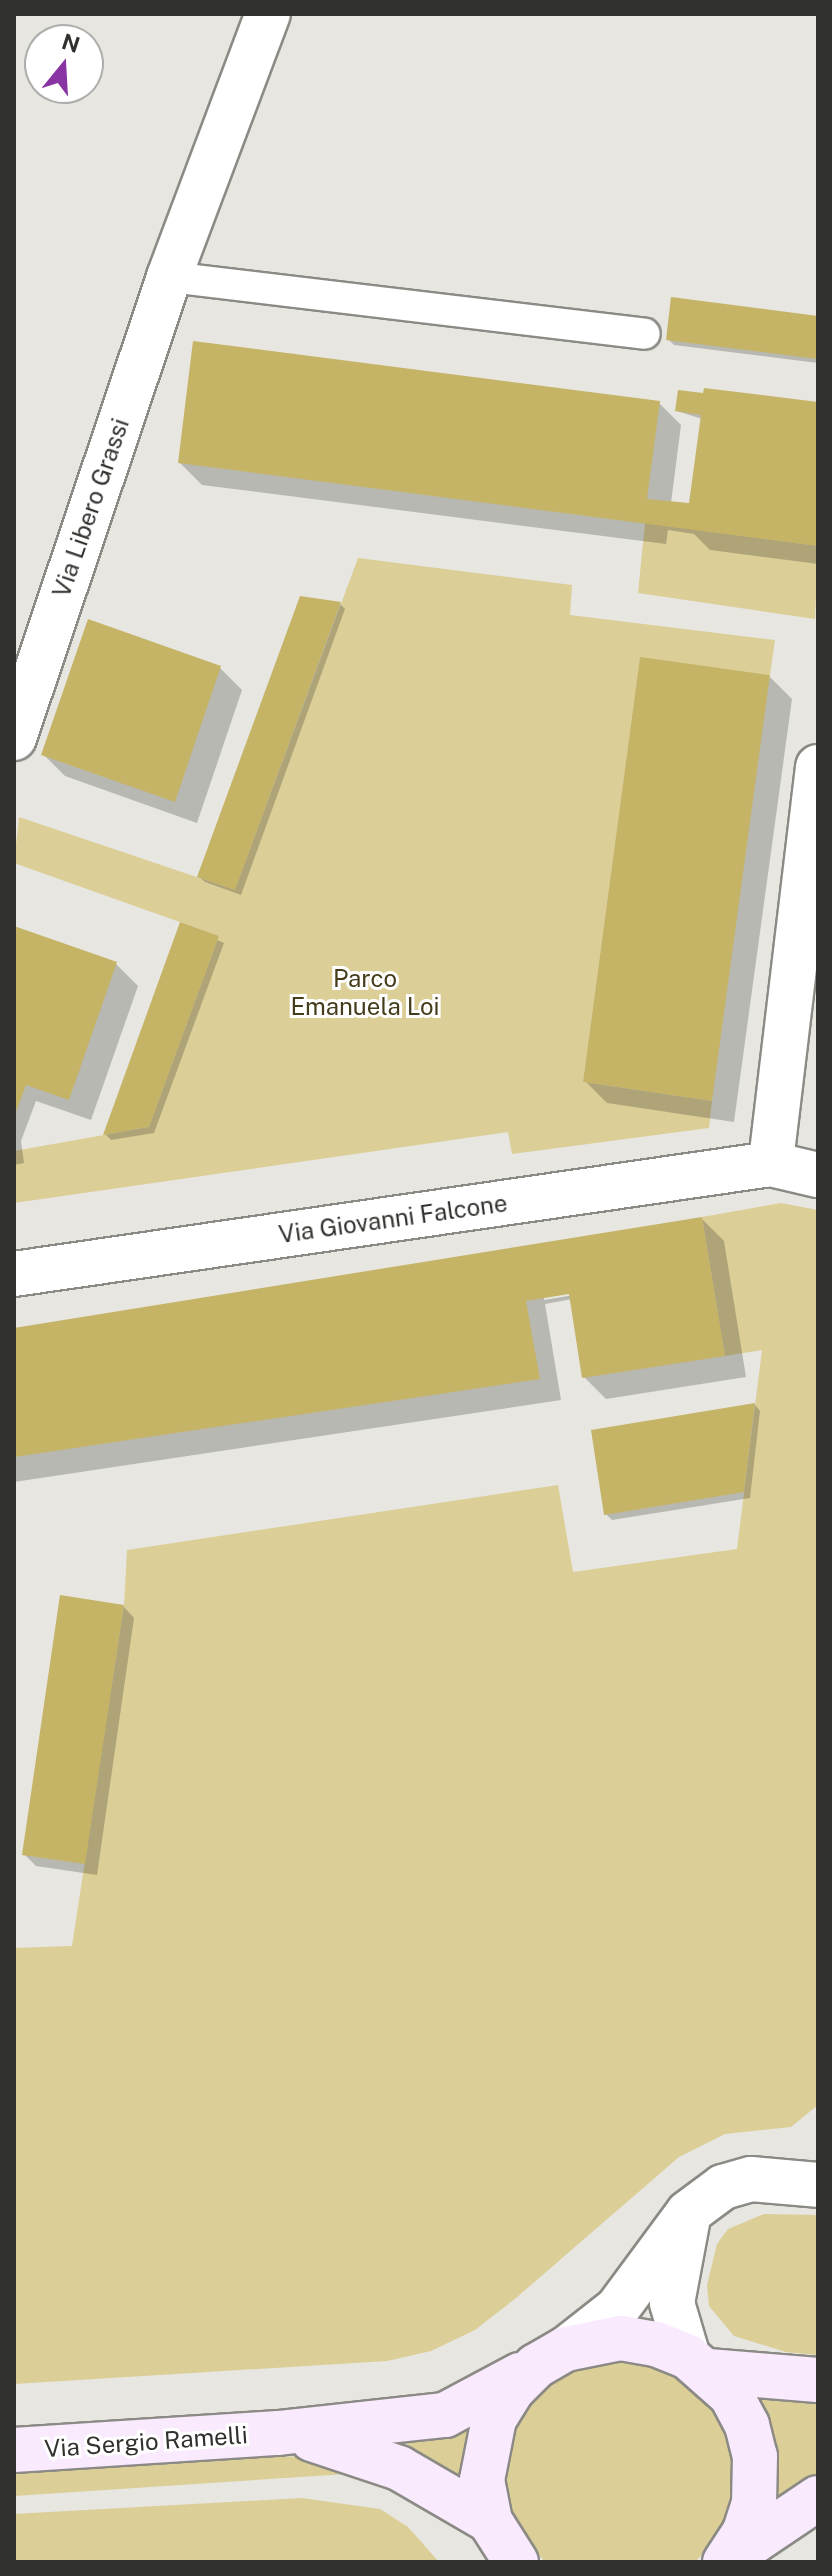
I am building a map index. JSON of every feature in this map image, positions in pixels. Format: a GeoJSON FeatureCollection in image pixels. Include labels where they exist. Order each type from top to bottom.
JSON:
{"type":"FeatureCollection","features":[{"type":"Feature","properties":{"kind":"street","name":"Via Libero Grassi"},"geometry":{"type":"LineString","coordinates":[[14,738],[169,277],[268,14]]}},
{"type":"Feature","properties":{"kind":"street"},"geometry":{"type":"LineString","coordinates":[[818,767],[771,1164],[818,1175]]}},
{"type":"Feature","properties":{"kind":"street","name":"Via Giovanni Falcone"},"geometry":{"type":"LineString","coordinates":[[14,1274],[771,1164]]}},
{"type":"Feature","properties":{"kind":"street"},"geometry":{"type":"LineString","coordinates":[[504,2548],[482,2480],[485,2449],[506,2400],[551,2358],[617,2309],[688,2213],[723,2187],[751,2179],[818,2185]]}},
{"type":"Feature","properties":{"kind":"street"},"geometry":{"type":"LineString","coordinates":[[688,2213],[672,2303],[698,2364],[731,2395],[755,2456],[754,2503],[726,2561]]}},
{"type":"Feature","properties":{"kind":"street","name":"Via Sergio Ramelli"},"geometry":{"type":"LineString","coordinates":[[14,2450],[278,2433],[445,2415],[551,2358],[621,2338],[656,2344],[698,2364]]}},
{"type":"Feature","properties":{"kind":"street"},"geometry":{"type":"LineString","coordinates":[[698,2364],[818,2380]]}},
{"type":"Feature","properties":{"kind":"street","name":"Via Sergio Ramelli"},"geometry":{"type":"LineString","coordinates":[[278,2433],[364,2453],[504,2548]]}},
{"type":"Feature","properties":{"kind":"street"},"geometry":{"type":"LineString","coordinates":[[726,2561],[818,2498]]}},
{"type":"Feature","properties":{"kind":"lane"},"geometry":{"type":"LineString","coordinates":[[169,277],[645,334]]}},
{"type":"Feature","properties":{"kind":"green space"},"geometry":{"type":"Polygon","coordinates":[[[645,523],[818,546],[815,619],[638,593],[645,523]]]}},
{"type":"Feature","properties":{"kind":"green space","name":"Parco Emanuela Loi"},"geometry":{"type":"Polygon","coordinates":[[[358,558],[572,585],[570,615],[775,640],[770,675],[640,658],[583,1082],[712,1101],[709,1128],[512,1154],[508,1132],[14,1203],[14,1151],[149,1127],[219,936],[14,863],[19,817],[235,890],[358,558]]]}},
{"type":"Feature","properties":{"kind":"green space"},"geometry":{"type":"Polygon","coordinates":[[[781,1203],[818,1210],[818,2105],[791,2127],[725,2134],[679,2157],[516,2298],[475,2330],[431,2351],[387,2361],[14,2384],[14,1948],[72,1946],[124,1605],[127,1550],[558,1485],[573,1572],[737,1549],[762,1350],[725,1356],[702,1217],[781,1203]]]}},
{"type":"Feature","properties":{"kind":"green space"},"geometry":{"type":"Polygon","coordinates":[[[764,2214],[818,2215],[818,2355],[786,2352],[734,2336],[709,2306],[707,2285],[717,2244],[728,2229],[764,2214]]]}},
{"type":"Feature","properties":{"kind":"green space"},"geometry":{"type":"Polygon","coordinates":[[[615,2360],[651,2365],[684,2380],[710,2404],[728,2435],[735,2471],[731,2506],[716,2539],[695,2562],[545,2562],[520,2533],[507,2495],[506,2456],[519,2418],[545,2387],[580,2368],[615,2360]]]}},
{"type":"Feature","properties":{"kind":"green space"},"geometry":{"type":"Polygon","coordinates":[[[818,2391],[818,2478],[776,2504],[771,2429],[759,2395],[818,2391]]]}},
{"type":"Feature","properties":{"kind":"green space"},"geometry":{"type":"Polygon","coordinates":[[[473,2416],[461,2480],[401,2440],[473,2416]]]}},
{"type":"Feature","properties":{"kind":"green space"},"geometry":{"type":"Polygon","coordinates":[[[262,2456],[313,2457],[347,2467],[346,2474],[14,2496],[14,2471],[262,2456]]]}},
{"type":"Feature","properties":{"kind":"green space"},"geometry":{"type":"Polygon","coordinates":[[[302,2498],[380,2509],[408,2527],[439,2562],[14,2562],[14,2514],[302,2498]]]}},
{"type":"Feature","properties":{"kind":"building"},"geometry":{"type":"Polygon","coordinates":[[[671,297],[818,316],[818,359],[666,340],[671,297]]]}},
{"type":"Feature","properties":{"kind":"building"},"geometry":{"type":"Polygon","coordinates":[[[193,341],[660,401],[647,499],[689,503],[701,415],[675,411],[678,390],[703,393],[704,388],[818,402],[818,546],[178,463],[193,341]]]}},
{"type":"Feature","properties":{"kind":"building"},"geometry":{"type":"Polygon","coordinates":[[[300,596],[341,602],[235,890],[197,877],[300,596]]]}},
{"type":"Feature","properties":{"kind":"building"},"geometry":{"type":"Polygon","coordinates":[[[88,619],[221,666],[175,802],[41,755],[88,619]]]}},
{"type":"Feature","properties":{"kind":"building"},"geometry":{"type":"Polygon","coordinates":[[[640,657],[770,675],[712,1101],[583,1082],[640,657]]]}},
{"type":"Feature","properties":{"kind":"building"},"geometry":{"type":"Polygon","coordinates":[[[180,922],[219,936],[149,1127],[103,1135],[180,922]]]}},
{"type":"Feature","properties":{"kind":"building"},"geometry":{"type":"Polygon","coordinates":[[[14,926],[117,962],[69,1100],[26,1085],[14,1117],[14,926]]]}},
{"type":"Feature","properties":{"kind":"building"},"geometry":{"type":"Polygon","coordinates":[[[702,1217],[725,1356],[582,1378],[569,1294],[526,1301],[540,1379],[14,1457],[14,1328],[702,1217]]]}},
{"type":"Feature","properties":{"kind":"building"},"geometry":{"type":"Polygon","coordinates":[[[755,1403],[744,1492],[604,1515],[591,1430],[755,1403]]]}},
{"type":"Feature","properties":{"kind":"building"},"geometry":{"type":"Polygon","coordinates":[[[60,1595],[124,1605],[85,1864],[22,1855],[60,1595]]]}}]}
